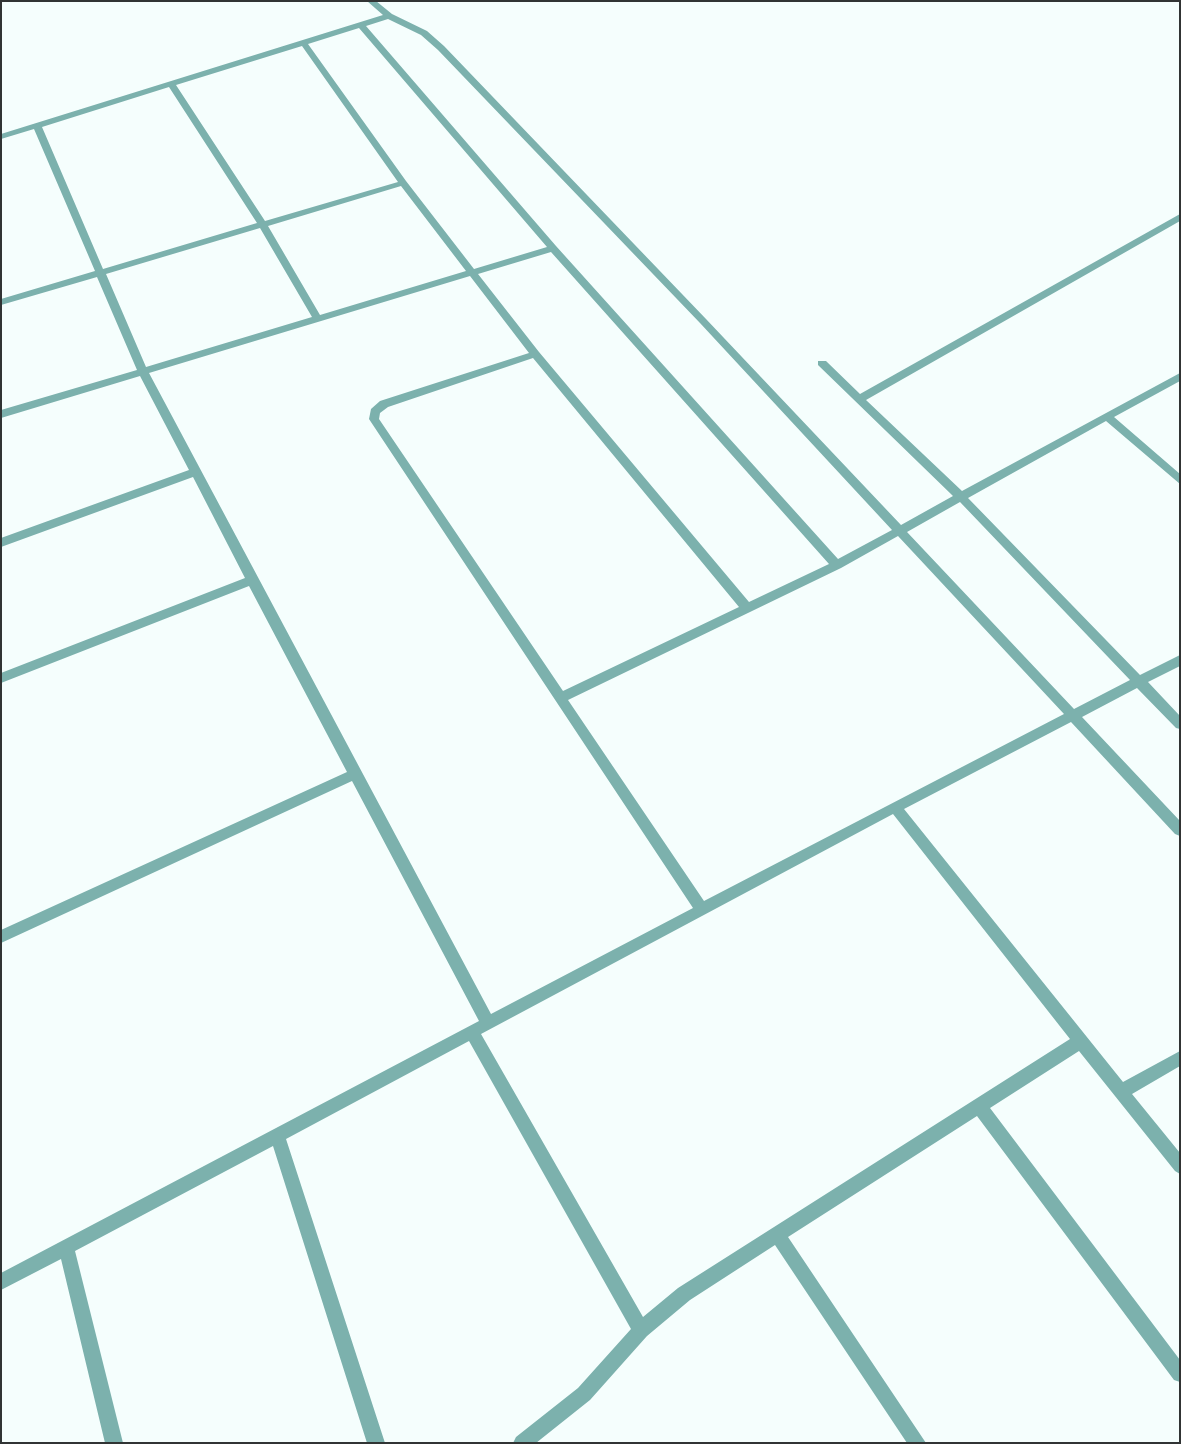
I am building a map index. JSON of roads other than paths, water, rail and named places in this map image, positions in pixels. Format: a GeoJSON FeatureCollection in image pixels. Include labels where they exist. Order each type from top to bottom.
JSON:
{"type":"FeatureCollection","features":[{"type":"Feature","properties":{"kind":"street"},"geometry":{"type":"LineString","coordinates":[[370,1],[389,16],[424,33],[441,48],[703,321],[1180,830]]}},
{"type":"Feature","properties":{"kind":"street"},"geometry":{"type":"LineString","coordinates":[[1,137],[389,16]]}},
{"type":"Feature","properties":{"kind":"street"},"geometry":{"type":"LineString","coordinates":[[361,25],[553,248],[837,565]]}},
{"type":"Feature","properties":{"kind":"street"},"geometry":{"type":"LineString","coordinates":[[304,43],[403,183],[535,354],[747,608]]}},
{"type":"Feature","properties":{"kind":"street"},"geometry":{"type":"LineString","coordinates":[[171,84],[263,225],[318,319]]}},
{"type":"Feature","properties":{"kind":"street"},"geometry":{"type":"LineString","coordinates":[[36,126],[144,371],[252,580],[488,1023]]}},
{"type":"Feature","properties":{"kind":"street"},"geometry":{"type":"LineString","coordinates":[[1,302],[403,183]]}},
{"type":"Feature","properties":{"kind":"street"},"geometry":{"type":"LineString","coordinates":[[859,399],[1180,217]]}},
{"type":"Feature","properties":{"kind":"street"},"geometry":{"type":"LineString","coordinates":[[1,414],[553,248]]}},
{"type":"Feature","properties":{"kind":"street"},"geometry":{"type":"LineString","coordinates":[[535,354],[384,404],[375,412],[374,419],[702,910]]}},
{"type":"Feature","properties":{"kind":"street"},"geometry":{"type":"LineString","coordinates":[[822,363],[961,497],[1180,724]]}},
{"type":"Feature","properties":{"kind":"street"},"geometry":{"type":"LineString","coordinates":[[560,698],[837,565],[1180,376]]}},
{"type":"Feature","properties":{"kind":"street"},"geometry":{"type":"LineString","coordinates":[[1107,416],[1180,480]]}},
{"type":"Feature","properties":{"kind":"street"},"geometry":{"type":"LineString","coordinates":[[1,543],[196,472]]}},
{"type":"Feature","properties":{"kind":"street"},"geometry":{"type":"LineString","coordinates":[[1,678],[252,580]]}},
{"type":"Feature","properties":{"kind":"street"},"geometry":{"type":"LineString","coordinates":[[1,1282],[895,807],[1180,660]]}},
{"type":"Feature","properties":{"kind":"street"},"geometry":{"type":"LineString","coordinates":[[1,937],[355,774]]}},
{"type":"Feature","properties":{"kind":"street"},"geometry":{"type":"LineString","coordinates":[[895,807],[1180,1166]]}},
{"type":"Feature","properties":{"kind":"street"},"geometry":{"type":"LineString","coordinates":[[472,1032],[641,1330]]}},
{"type":"Feature","properties":{"kind":"street"},"geometry":{"type":"LineString","coordinates":[[522,1443],[584,1394],[641,1330],[684,1294],[1081,1041]]}},
{"type":"Feature","properties":{"kind":"street"},"geometry":{"type":"LineString","coordinates":[[1121,1092],[1180,1058]]}},
{"type":"Feature","properties":{"kind":"street"},"geometry":{"type":"LineString","coordinates":[[979,1106],[1180,1374]]}},
{"type":"Feature","properties":{"kind":"street"},"geometry":{"type":"LineString","coordinates":[[276,1135],[376,1443]]}},
{"type":"Feature","properties":{"kind":"street"},"geometry":{"type":"LineString","coordinates":[[777,1234],[917,1443]]}},
{"type":"Feature","properties":{"kind":"street"},"geometry":{"type":"LineString","coordinates":[[66,1247],[114,1443]]}}]}
